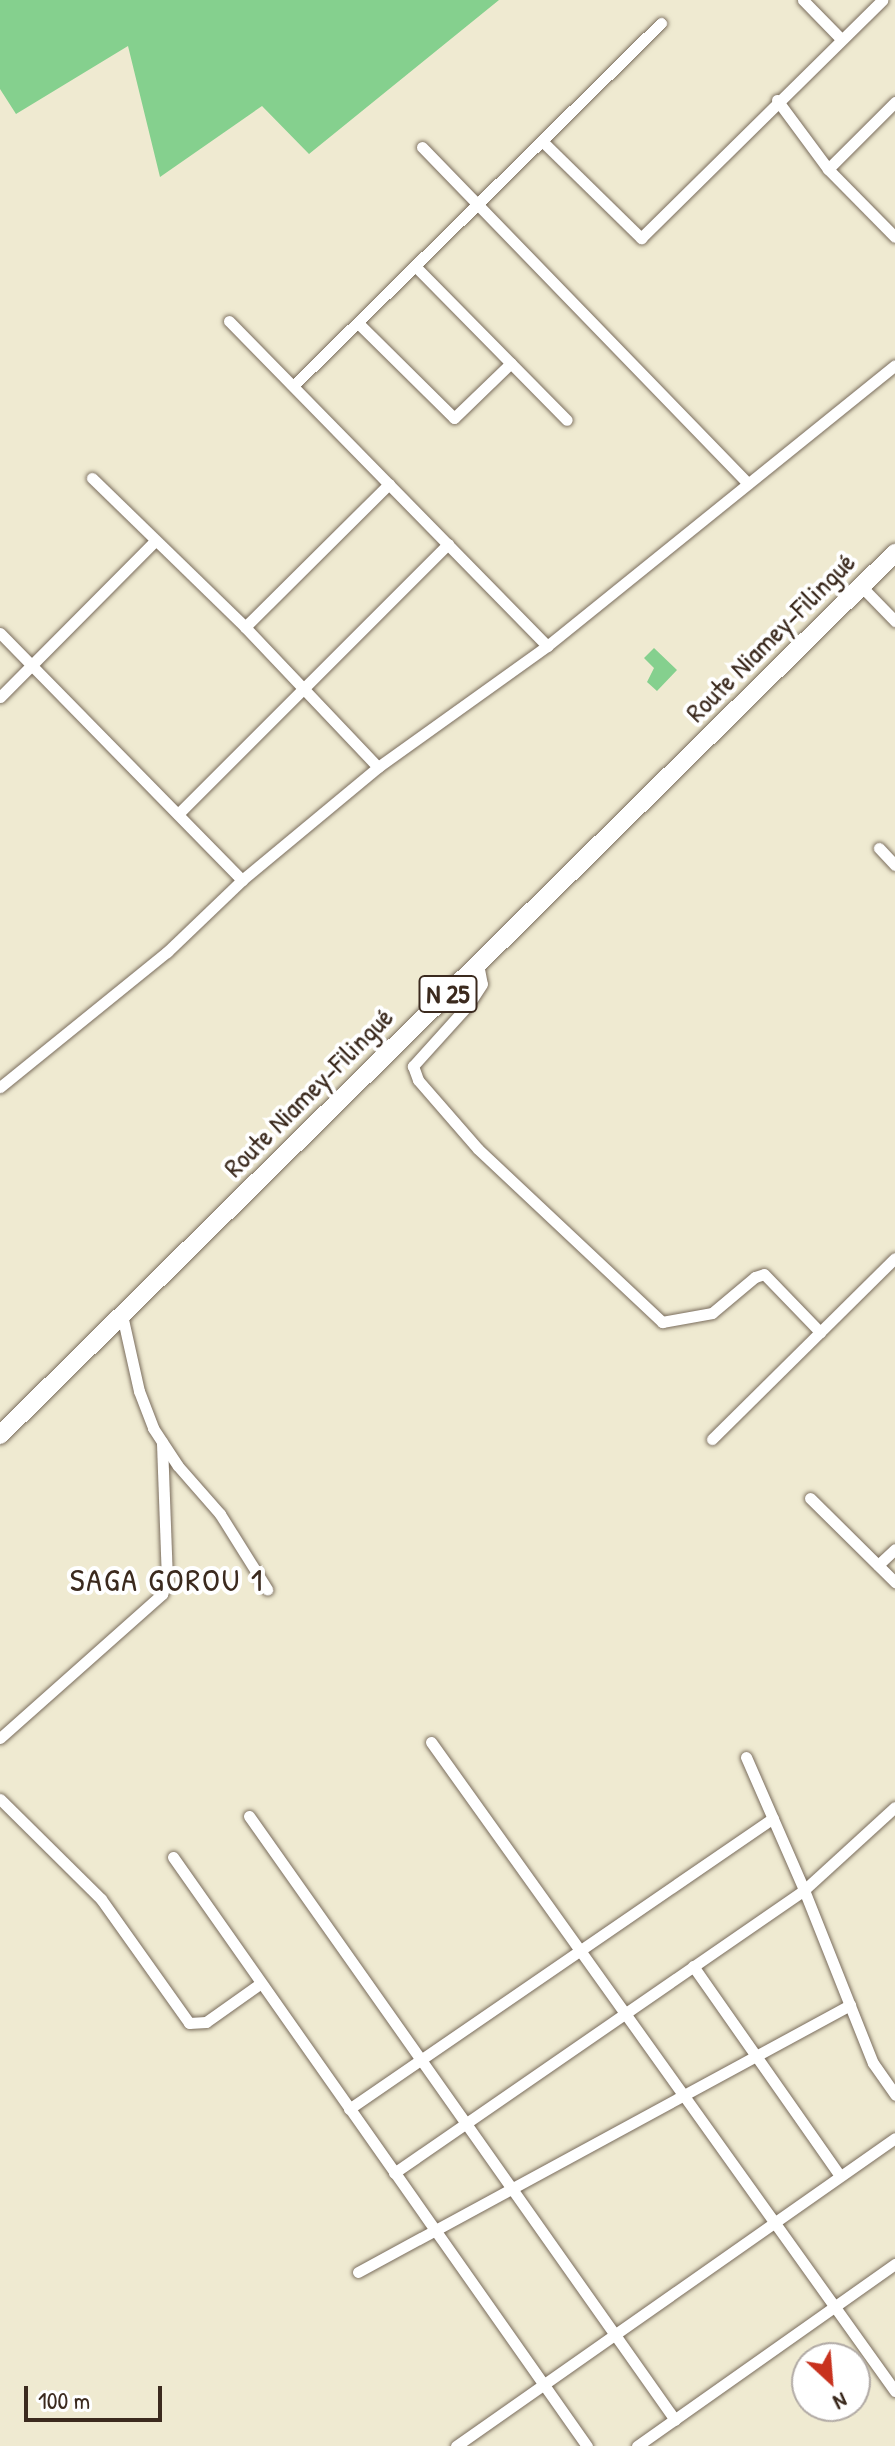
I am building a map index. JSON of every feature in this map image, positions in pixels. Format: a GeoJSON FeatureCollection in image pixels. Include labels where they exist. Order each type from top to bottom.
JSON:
{"type":"FeatureCollection","features":[{"type":"Feature","properties":{"kind":"main road","name":"Route Niamey-Filingué"},"geometry":{"type":"LineString","coordinates":[[3,1425],[122,1315],[895,553]]}},
{"type":"Feature","properties":{"kind":"street"},"geometry":{"type":"LineString","coordinates":[[803,0],[841,39]]}},
{"type":"Feature","properties":{"kind":"street"},"geometry":{"type":"LineString","coordinates":[[542,141],[641,238],[777,100],[882,0]]}},
{"type":"Feature","properties":{"kind":"street"},"geometry":{"type":"LineString","coordinates":[[293,386],[661,23]]}},
{"type":"Feature","properties":{"kind":"street"},"geometry":{"type":"LineString","coordinates":[[777,100],[828,169],[895,237]]}},
{"type":"Feature","properties":{"kind":"street"},"geometry":{"type":"LineString","coordinates":[[828,169],[895,102]]}},
{"type":"Feature","properties":{"kind":"street"},"geometry":{"type":"LineString","coordinates":[[422,147],[748,483]]}},
{"type":"Feature","properties":{"kind":"street"},"geometry":{"type":"LineString","coordinates":[[415,266],[567,420]]}},
{"type":"Feature","properties":{"kind":"street"},"geometry":{"type":"LineString","coordinates":[[229,321],[547,646]]}},
{"type":"Feature","properties":{"kind":"street"},"geometry":{"type":"LineString","coordinates":[[358,323],[454,418],[511,363]]}},
{"type":"Feature","properties":{"kind":"street"},"geometry":{"type":"LineString","coordinates":[[0,1087],[167,952],[242,880],[378,767],[547,646],[895,365]]}},
{"type":"Feature","properties":{"kind":"street"},"geometry":{"type":"LineString","coordinates":[[92,478],[245,627],[378,767]]}},
{"type":"Feature","properties":{"kind":"street"},"geometry":{"type":"LineString","coordinates":[[245,627],[389,484]]}},
{"type":"Feature","properties":{"kind":"street"},"geometry":{"type":"LineString","coordinates":[[0,697],[155,541]]}},
{"type":"Feature","properties":{"kind":"street"},"geometry":{"type":"LineString","coordinates":[[178,814],[448,544]]}},
{"type":"Feature","properties":{"kind":"street"},"geometry":{"type":"LineString","coordinates":[[861,586],[895,621]]}},
{"type":"Feature","properties":{"kind":"street"},"geometry":{"type":"LineString","coordinates":[[0,633],[242,880]]}},
{"type":"Feature","properties":{"kind":"street"},"geometry":{"type":"LineString","coordinates":[[879,848],[895,865]]}},
{"type":"Feature","properties":{"kind":"street"},"geometry":{"type":"LineString","coordinates":[[478,964],[482,984],[469,1004],[413,1066],[418,1080],[478,1149],[662,1322],[712,1313],[755,1277],[764,1274],[820,1332]]}},
{"type":"Feature","properties":{"kind":"street"},"geometry":{"type":"LineString","coordinates":[[712,1439],[895,1258]]}},
{"type":"Feature","properties":{"kind":"street"},"geometry":{"type":"LineString","coordinates":[[122,1315],[139,1391],[162,1442],[178,1466],[220,1514],[267,1589]]}},
{"type":"Feature","properties":{"kind":"street"},"geometry":{"type":"LineString","coordinates":[[0,1738],[162,1594],[167,1580],[162,1442]]}},
{"type":"Feature","properties":{"kind":"street"},"geometry":{"type":"LineString","coordinates":[[810,1498],[895,1582]]}},
{"type":"Feature","properties":{"kind":"street"},"geometry":{"type":"LineString","coordinates":[[878,1565],[895,1549]]}},
{"type":"Feature","properties":{"kind":"street"},"geometry":{"type":"LineString","coordinates":[[431,1742],[895,2391]]}},
{"type":"Feature","properties":{"kind":"street"},"geometry":{"type":"LineString","coordinates":[[746,1757],[804,1890],[873,2063],[895,2095]]}},
{"type":"Feature","properties":{"kind":"street"},"geometry":{"type":"LineString","coordinates":[[0,1799],[101,1899],[189,2023],[206,2022],[261,1983]]}},
{"type":"Feature","properties":{"kind":"street"},"geometry":{"type":"LineString","coordinates":[[394,2173],[804,1890],[895,1807]]}},
{"type":"Feature","properties":{"kind":"street"},"geometry":{"type":"LineString","coordinates":[[249,1816],[675,2420]]}},
{"type":"Feature","properties":{"kind":"street"},"geometry":{"type":"LineString","coordinates":[[349,2109],[773,1818]]}},
{"type":"Feature","properties":{"kind":"street"},"geometry":{"type":"LineString","coordinates":[[173,1857],[587,2446]]}},
{"type":"Feature","properties":{"kind":"street"},"geometry":{"type":"LineString","coordinates":[[693,1966],[840,2176]]}},
{"type":"Feature","properties":{"kind":"street"},"geometry":{"type":"LineString","coordinates":[[358,2272],[850,2005]]}},
{"type":"Feature","properties":{"kind":"street"},"geometry":{"type":"LineString","coordinates":[[456,2446],[895,2138]]}},
{"type":"Feature","properties":{"kind":"street"},"geometry":{"type":"LineString","coordinates":[[637,2446],[895,2264]]}},
{"type":"Feature","properties":{"kind":"green space"},"geometry":{"type":"Polygon","coordinates":[[[0,0],[499,0],[309,154],[262,106],[160,177],[128,46],[16,114],[0,89],[0,0]]]}},
{"type":"Feature","properties":{"kind":"green space"},"geometry":{"type":"Polygon","coordinates":[[[654,648],[677,670],[657,691],[647,682],[654,668],[644,658],[654,648]]]}},
{"type":"Feature","properties":{"kind":"district","name":"SAGA GOROU 1"},"geometry":{"type":"Point","coordinates":[167,1580]}}]}
